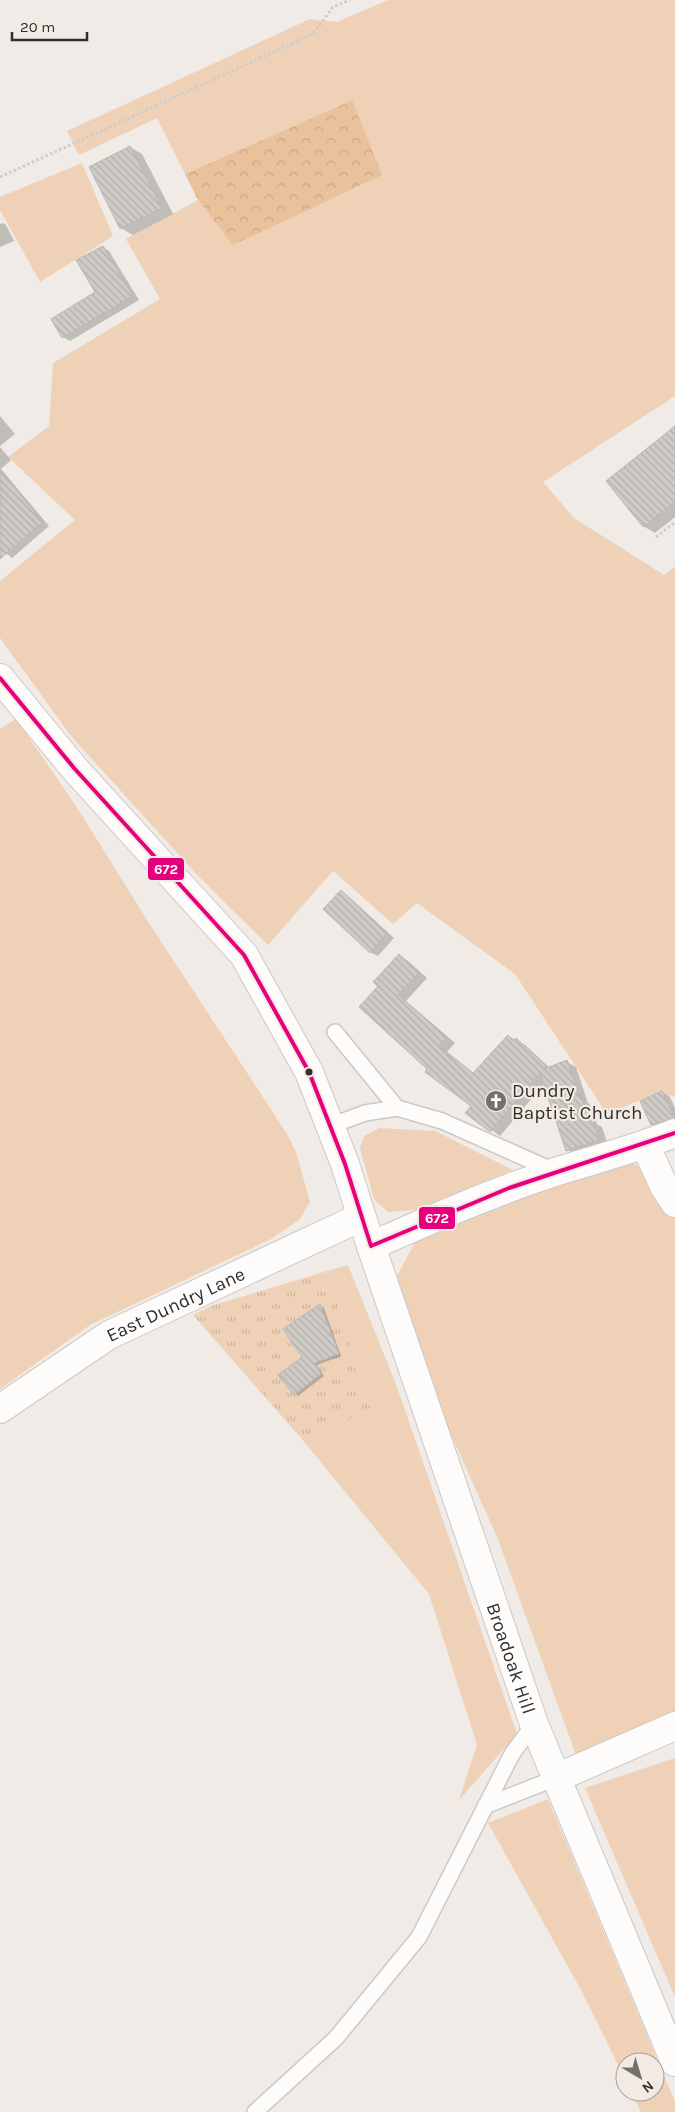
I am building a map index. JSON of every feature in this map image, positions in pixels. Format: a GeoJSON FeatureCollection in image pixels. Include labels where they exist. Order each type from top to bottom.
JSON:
{"type":"FeatureCollection","features":[{"type":"Feature","properties":{"kind":"street","name":"Broadoak Hill"},"geometry":{"type":"LineString","coordinates":[[0,678],[74,768],[244,955],[309,1072],[345,1164],[361,1217],[534,1724],[675,2062]]}},
{"type":"Feature","properties":{"kind":"street"},"geometry":{"type":"LineString","coordinates":[[372,1246],[457,1208],[555,1172],[645,1146],[675,1133]]}},
{"type":"Feature","properties":{"kind":"street"},"geometry":{"type":"LineString","coordinates":[[645,1146],[675,1202]]}},
{"type":"Feature","properties":{"kind":"street","name":"East Dundry Lane"},"geometry":{"type":"LineString","coordinates":[[0,1409],[109,1335],[361,1217]]}},
{"type":"Feature","properties":{"kind":"street"},"geometry":{"type":"LineString","coordinates":[[556,1778],[675,1726]]}},
{"type":"Feature","properties":{"kind":"lane"},"geometry":{"type":"LineString","coordinates":[[335,1032],[398,1108]]}},
{"type":"Feature","properties":{"kind":"lane"},"geometry":{"type":"LineString","coordinates":[[330,1126],[365,1113],[398,1108],[442,1122],[555,1172]]}},
{"type":"Feature","properties":{"kind":"lane"},"geometry":{"type":"LineString","coordinates":[[255,2112],[336,2038],[419,1937],[512,1754],[534,1724]]}},
{"type":"Feature","properties":{"kind":"lane"},"geometry":{"type":"LineString","coordinates":[[485,1806],[556,1778]]}},
{"type":"Feature","properties":{"kind":"path"},"geometry":{"type":"LineString","coordinates":[[0,177],[313,34],[333,7],[350,0]]}},
{"type":"Feature","properties":{"kind":"path"},"geometry":{"type":"LineString","coordinates":[[656,537],[675,522]]}},
{"type":"Feature","properties":{"kind":"green space"},"geometry":{"type":"Polygon","coordinates":[[[388,0],[675,0],[675,396],[543,482],[574,518],[664,575],[675,567],[675,1096],[655,1094],[607,1114],[515,974],[417,903],[393,924],[333,871],[268,945],[199,877],[71,736],[0,638],[0,581],[75,520],[8,457],[49,426],[53,363],[160,299],[126,239],[198,200],[234,245],[352,100],[185,174],[157,118],[79,155],[67,131],[310,19],[337,22],[388,0]]]}},
{"type":"Feature","properties":{"kind":"green space"},"geometry":{"type":"Polygon","coordinates":[[[352,100],[382,175],[233,245],[198,200],[185,174],[352,100]]]}},
{"type":"Feature","properties":{"kind":"green space"},"geometry":{"type":"Polygon","coordinates":[[[82,163],[113,236],[40,282],[0,210],[0,197],[82,163]]]}},
{"type":"Feature","properties":{"kind":"green space"},"geometry":{"type":"Polygon","coordinates":[[[16,719],[76,806],[147,920],[287,1134],[296,1152],[310,1202],[299,1220],[271,1239],[90,1325],[0,1389],[0,729],[16,719]]]}},
{"type":"Feature","properties":{"kind":"green space"},"geometry":{"type":"Polygon","coordinates":[[[379,1128],[435,1131],[513,1170],[414,1210],[388,1212],[374,1199],[360,1148],[364,1136],[379,1128]]]}},
{"type":"Feature","properties":{"kind":"green space"},"geometry":{"type":"Polygon","coordinates":[[[628,1161],[644,1169],[675,1218],[675,1716],[576,1755],[497,1537],[420,1365],[404,1310],[397,1276],[415,1242],[464,1213],[628,1161]]]}},
{"type":"Feature","properties":{"kind":"green space"},"geometry":{"type":"Polygon","coordinates":[[[348,1265],[397,1387],[517,1734],[459,1800],[477,1745],[429,1594],[301,1438],[371,1410],[327,1271],[348,1265]]]}},
{"type":"Feature","properties":{"kind":"green space"},"geometry":{"type":"Polygon","coordinates":[[[327,1271],[371,1410],[301,1438],[193,1315],[211,1306],[327,1271]]]}},
{"type":"Feature","properties":{"kind":"green space"},"geometry":{"type":"Polygon","coordinates":[[[675,1758],[675,1997],[585,1788],[675,1758]]]}},
{"type":"Feature","properties":{"kind":"green space"},"geometry":{"type":"Polygon","coordinates":[[[548,1799],[654,2052],[615,2052],[615,2059],[581,1990],[488,1823],[548,1799]]]}},
{"type":"Feature","properties":{"kind":"green space"},"geometry":{"type":"Polygon","coordinates":[[[665,2078],[675,2102],[675,2112],[641,2112],[636,2102],[665,2102],[665,2078]]]}},
{"type":"Feature","properties":{"kind":"building"},"geometry":{"type":"Polygon","coordinates":[[[130,146],[162,208],[120,229],[89,167],[130,146]]]}},
{"type":"Feature","properties":{"kind":"building"},"geometry":{"type":"Polygon","coordinates":[[[103,246],[133,296],[62,338],[51,319],[95,292],[76,260],[103,246]]]}},
{"type":"Feature","properties":{"kind":"building"},"geometry":{"type":"Polygon","coordinates":[[[675,426],[675,502],[643,527],[606,481],[675,426]]]}},
{"type":"Feature","properties":{"kind":"building"},"geometry":{"type":"Polygon","coordinates":[[[0,470],[43,522],[0,559],[0,470]]]}},
{"type":"Feature","properties":{"kind":"building"},"geometry":{"type":"Polygon","coordinates":[[[341,890],[387,933],[370,953],[323,909],[341,890]]]}},
{"type":"Feature","properties":{"kind":"building"},"geometry":{"type":"Polygon","coordinates":[[[399,954],[419,973],[398,995],[447,1037],[439,1046],[473,1073],[508,1035],[513,1041],[516,1038],[546,1066],[544,1069],[567,1060],[580,1098],[582,1098],[590,1121],[593,1120],[599,1140],[566,1151],[540,1073],[490,1132],[465,1113],[471,1106],[425,1072],[427,1069],[359,1007],[378,986],[373,982],[399,954]]]}},
{"type":"Feature","properties":{"kind":"building"},"geometry":{"type":"Polygon","coordinates":[[[662,1091],[675,1118],[651,1125],[640,1101],[662,1091]]]}},
{"type":"Feature","properties":{"kind":"building"},"geometry":{"type":"Polygon","coordinates":[[[320,1304],[339,1354],[315,1363],[321,1374],[294,1395],[278,1375],[302,1357],[283,1329],[320,1304]]]}},
{"type":"Feature","properties":{"kind":"transit line","name":"672"},"geometry":{"type":"LineString","coordinates":[[0,678],[74,768],[244,955],[309,1072],[345,1164],[371,1246],[509,1188],[675,1133]]}},
{"type":"Feature","properties":{"kind":"place","name":"Dundry Baptist Church"},"geometry":{"type":"Point","coordinates":[496,1101]}}]}
